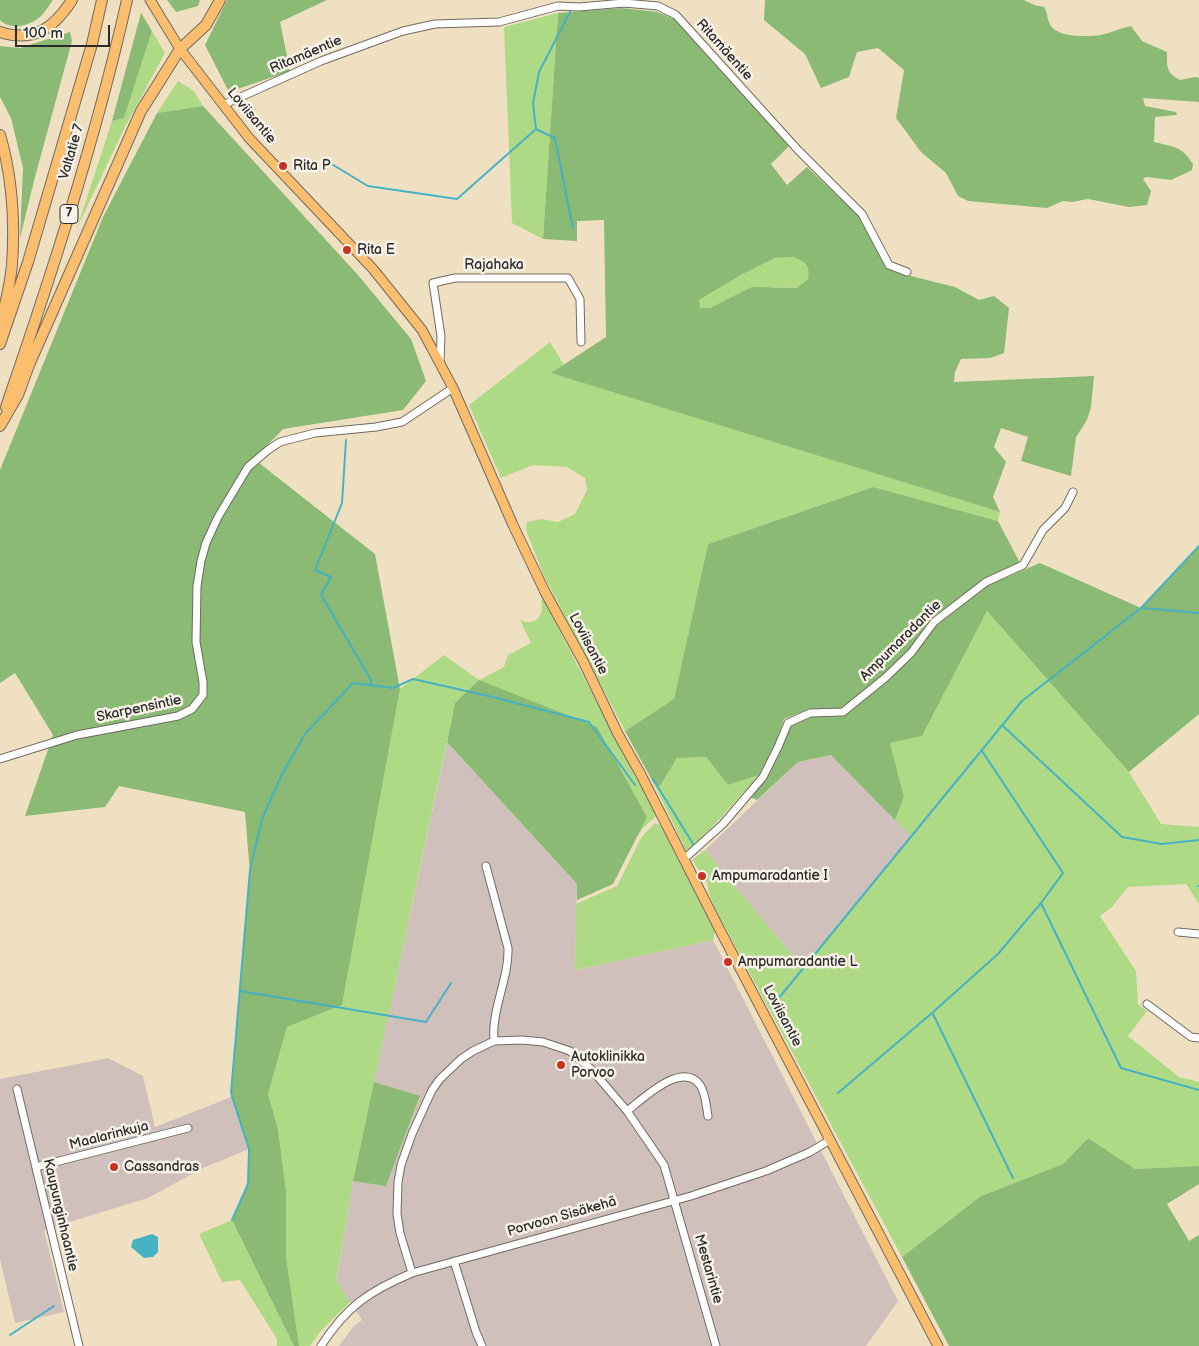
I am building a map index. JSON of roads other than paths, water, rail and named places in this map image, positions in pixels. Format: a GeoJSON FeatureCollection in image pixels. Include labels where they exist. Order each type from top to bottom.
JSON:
{"type":"FeatureCollection","features":[{"type":"Feature","properties":{"kind":"highway"},"geometry":{"type":"LineString","coordinates":[[0,32],[19,36],[41,32],[59,19],[72,0]]}},
{"type":"Feature","properties":{"kind":"highway","name":"Valtatie 7"},"geometry":{"type":"LineString","coordinates":[[0,344],[28,262],[92,44],[102,0]]}},
{"type":"Feature","properties":{"kind":"highway","name":"Valtatie 7"},"geometry":{"type":"LineString","coordinates":[[0,425],[53,269],[116,52],[128,0]]}},
{"type":"Feature","properties":{"kind":"highway"},"geometry":{"type":"LineString","coordinates":[[0,425],[18,395],[29,365],[131,130],[180,49],[206,26],[220,0]]}},
{"type":"Feature","properties":{"kind":"highway"},"geometry":{"type":"LineString","coordinates":[[0,134],[9,173],[12,233],[12,266],[0,327]]}},
{"type":"Feature","properties":{"kind":"main road","name":"Loviisantie"},"geometry":{"type":"LineString","coordinates":[[150,0],[180,49],[249,138],[373,269],[422,330],[454,388],[513,526],[533,567],[938,1346]]}},
{"type":"Feature","properties":{"kind":"street"},"geometry":{"type":"LineString","coordinates":[[558,6],[567,0]]}},
{"type":"Feature","properties":{"kind":"street","name":"Ritamäentie"},"geometry":{"type":"LineString","coordinates":[[223,105],[321,61],[403,31],[436,24],[499,22],[558,6],[579,7],[624,2],[658,6],[676,14],[798,150],[862,214],[889,265],[907,272]]}},
{"type":"Feature","properties":{"kind":"street","name":"Rajahaka"},"geometry":{"type":"LineString","coordinates":[[440,362],[441,336],[433,284],[455,278],[568,278],[580,299],[581,342]]}},
{"type":"Feature","properties":{"kind":"street","name":"Skarpensintie"},"geometry":{"type":"LineString","coordinates":[[0,759],[77,735],[178,716],[192,709],[200,700],[203,689],[196,642],[197,586],[201,561],[206,543],[218,517],[248,467],[280,442],[315,433],[376,427],[402,422],[454,388]]}},
{"type":"Feature","properties":{"kind":"street","name":"Ampumaradantie"},"geometry":{"type":"LineString","coordinates":[[684,859],[723,824],[763,776],[788,723],[810,713],[844,712],[885,678],[911,653],[934,622],[986,582],[1023,565],[1043,530],[1065,508],[1073,492]]}},
{"type":"Feature","properties":{"kind":"street"},"geometry":{"type":"LineString","coordinates":[[412,1273],[400,1233],[397,1214],[396,1196],[401,1165],[424,1106],[440,1079],[460,1059],[494,1041],[495,1018],[508,968],[508,953],[486,866]]}},
{"type":"Feature","properties":{"kind":"street"},"geometry":{"type":"LineString","coordinates":[[1178,932],[1199,934]]}},
{"type":"Feature","properties":{"kind":"street"},"geometry":{"type":"LineString","coordinates":[[1147,1004],[1192,1037],[1199,1038]]}},
{"type":"Feature","properties":{"kind":"street","name":"Mestarintie"},"geometry":{"type":"LineString","coordinates":[[494,1041],[522,1040],[543,1042],[570,1052],[592,1070],[627,1111],[664,1165],[716,1346]]}},
{"type":"Feature","properties":{"kind":"street"},"geometry":{"type":"LineString","coordinates":[[627,1111],[668,1081],[684,1076],[692,1078],[701,1086],[708,1116]]}},
{"type":"Feature","properties":{"kind":"street","name":"Kaupunginhaantie"},"geometry":{"type":"LineString","coordinates":[[18,1089],[79,1346]]}},
{"type":"Feature","properties":{"kind":"street","name":"Maalarinkuja"},"geometry":{"type":"LineString","coordinates":[[36,1167],[188,1128]]}},
{"type":"Feature","properties":{"kind":"street","name":"Porvoon Sisäkehä"},"geometry":{"type":"LineString","coordinates":[[321,1346],[330,1331],[359,1301],[390,1282],[412,1273],[690,1196],[766,1171],[810,1152],[830,1140]]}},
{"type":"Feature","properties":{"kind":"street"},"geometry":{"type":"LineString","coordinates":[[454,1261],[482,1346]]}},
{"type":"Feature","properties":{"kind":"water"},"geometry":{"type":"Polygon","coordinates":[[[152,1234],[158,1237],[158,1252],[153,1257],[144,1258],[131,1247],[133,1240],[152,1234]]]}},
{"type":"Feature","properties":{"kind":"waterway"},"geometry":{"type":"LineString","coordinates":[[570,12],[539,72],[533,103],[536,129],[555,138],[573,229]]}},
{"type":"Feature","properties":{"kind":"waterway"},"geometry":{"type":"LineString","coordinates":[[325,160],[368,186],[457,199],[536,129]]}},
{"type":"Feature","properties":{"kind":"waterway"},"geometry":{"type":"LineString","coordinates":[[346,440],[342,503],[315,570],[331,577],[321,595],[371,680],[372,686]]}},
{"type":"Feature","properties":{"kind":"waterway"},"geometry":{"type":"LineString","coordinates":[[774,1004],[1022,701],[1141,608],[1199,546]]}},
{"type":"Feature","properties":{"kind":"waterway"},"geometry":{"type":"LineString","coordinates":[[1142,608],[1199,613]]}},
{"type":"Feature","properties":{"kind":"waterway"},"geometry":{"type":"LineString","coordinates":[[232,1220],[248,1184],[249,1149],[231,1093],[250,870],[262,819],[281,776],[305,734],[353,683],[393,688],[413,679],[493,697],[589,722],[635,785]]}},
{"type":"Feature","properties":{"kind":"waterway"},"geometry":{"type":"LineString","coordinates":[[1002,725],[1122,837],[1162,844],[1199,840]]}},
{"type":"Feature","properties":{"kind":"waterway"},"geometry":{"type":"LineString","coordinates":[[838,1093],[998,954],[1041,903],[1063,873],[982,751]]}},
{"type":"Feature","properties":{"kind":"waterway"},"geometry":{"type":"LineString","coordinates":[[653,779],[695,847]]}},
{"type":"Feature","properties":{"kind":"waterway"},"geometry":{"type":"LineString","coordinates":[[1041,903],[1121,1068],[1199,1090]]}},
{"type":"Feature","properties":{"kind":"waterway"},"geometry":{"type":"LineString","coordinates":[[240,991],[426,1022],[451,983]]}},
{"type":"Feature","properties":{"kind":"waterway"},"geometry":{"type":"LineString","coordinates":[[933,1014],[1013,1178]]}},
{"type":"Feature","properties":{"kind":"waterway"},"geometry":{"type":"LineString","coordinates":[[10,1335],[54,1306]]}},
{"type":"Feature","properties":{"kind":"place","name":"Rita P"},"geometry":{"type":"Point","coordinates":[283,166]}},
{"type":"Feature","properties":{"kind":"place","name":"Rita E"},"geometry":{"type":"Point","coordinates":[347,250]}},
{"type":"Feature","properties":{"kind":"place","name":"Ampumaradantie I"},"geometry":{"type":"Point","coordinates":[702,876]}},
{"type":"Feature","properties":{"kind":"place","name":"Ampumaradantie L"},"geometry":{"type":"Point","coordinates":[728,962]}},
{"type":"Feature","properties":{"kind":"place","name":"Autoklinikka Porvoo"},"geometry":{"type":"Point","coordinates":[561,1065]}},
{"type":"Feature","properties":{"kind":"place","name":"Cassandras"},"geometry":{"type":"Point","coordinates":[114,1167]}}]}
